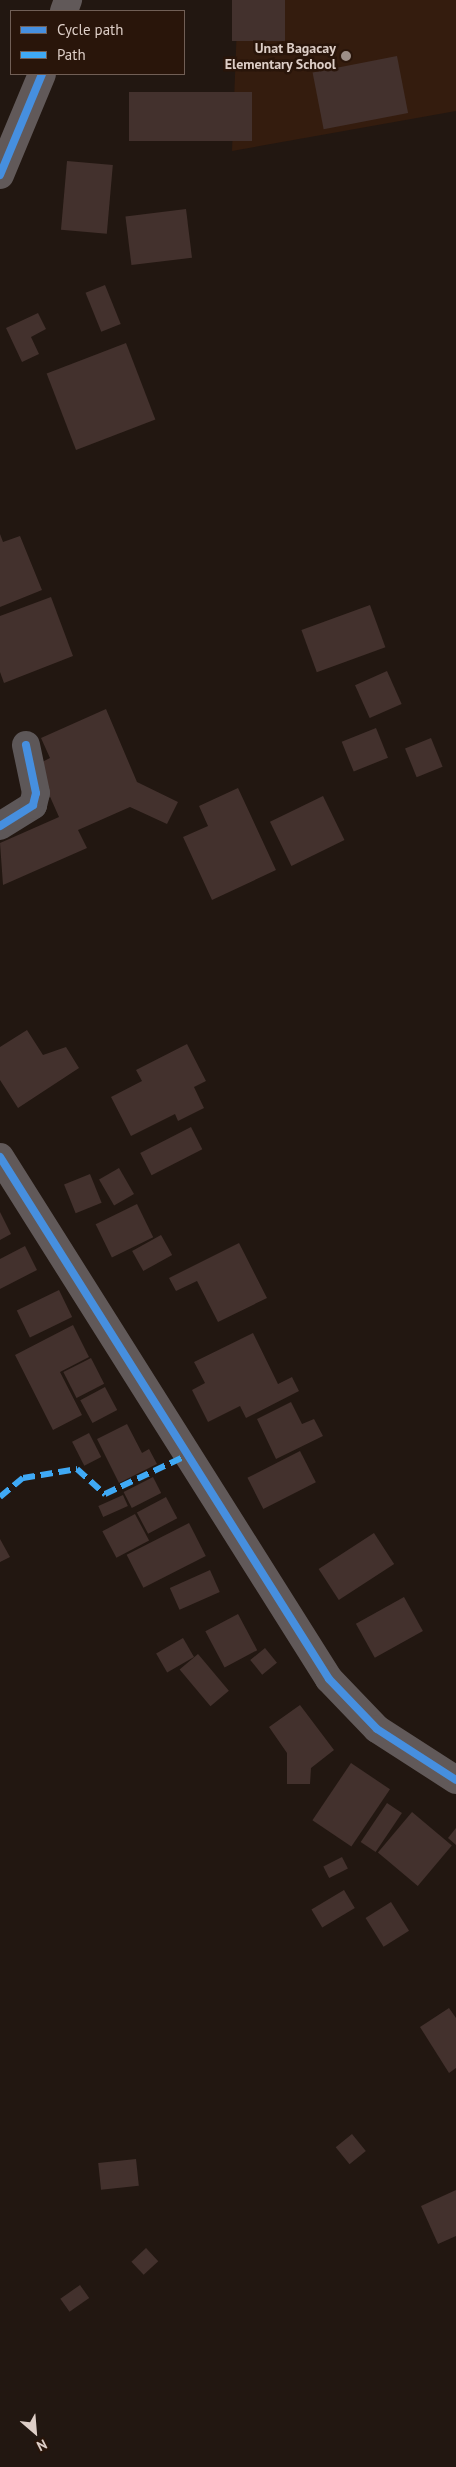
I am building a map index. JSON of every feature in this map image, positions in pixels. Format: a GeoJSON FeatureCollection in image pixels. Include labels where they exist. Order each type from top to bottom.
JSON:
{"type":"FeatureCollection","features":[{"type":"Feature","properties":{"kind":"street"},"geometry":{"type":"LineString","coordinates":[[0,175],[42,75]]}},
{"type":"Feature","properties":{"kind":"street"},"geometry":{"type":"LineString","coordinates":[[0,826],[33,805],[36,793],[26,745]]}},
{"type":"Feature","properties":{"kind":"street"},"geometry":{"type":"LineString","coordinates":[[0,1157],[329,1679],[377,1729],[456,1780]]}},
{"type":"Feature","properties":{"kind":"shaded area","name":"Unat Bagacay Elementary School"},"geometry":{"type":"Polygon","coordinates":[[[238,0],[456,0],[456,111],[232,151],[238,0]]]}},
{"type":"Feature","properties":{"kind":"building"},"geometry":{"type":"Polygon","coordinates":[[[232,0],[285,0],[285,41],[232,41],[232,0]]]}},
{"type":"Feature","properties":{"kind":"building"},"geometry":{"type":"Polygon","coordinates":[[[397,56],[408,113],[324,129],[313,72],[397,56]]]}},
{"type":"Feature","properties":{"kind":"building"},"geometry":{"type":"Polygon","coordinates":[[[129,92],[252,92],[252,141],[129,141],[129,92]]]}},
{"type":"Feature","properties":{"kind":"building"},"geometry":{"type":"Polygon","coordinates":[[[67,161],[113,165],[107,234],[61,230],[67,161]]]}},
{"type":"Feature","properties":{"kind":"building"},"geometry":{"type":"Polygon","coordinates":[[[186,209],[192,258],[131,265],[125,216],[186,209]]]}},
{"type":"Feature","properties":{"kind":"building"},"geometry":{"type":"Polygon","coordinates":[[[105,285],[121,324],[101,332],[86,293],[105,285]]]}},
{"type":"Feature","properties":{"kind":"building"},"geometry":{"type":"Polygon","coordinates":[[[38,313],[46,329],[31,337],[39,354],[22,362],[6,328],[38,313]]]}},
{"type":"Feature","properties":{"kind":"building"},"geometry":{"type":"Polygon","coordinates":[[[126,343],[155,420],[76,450],[47,373],[126,343]]]}},
{"type":"Feature","properties":{"kind":"building"},"geometry":{"type":"Polygon","coordinates":[[[0,534],[3,542],[20,536],[42,590],[0,607],[0,534]]]}},
{"type":"Feature","properties":{"kind":"building"},"geometry":{"type":"Polygon","coordinates":[[[51,597],[73,656],[4,683],[0,672],[0,616],[51,597]]]}},
{"type":"Feature","properties":{"kind":"building"},"geometry":{"type":"Polygon","coordinates":[[[370,605],[385,647],[317,672],[301,630],[370,605]]]}},
{"type":"Feature","properties":{"kind":"building"},"geometry":{"type":"Polygon","coordinates":[[[387,671],[402,704],[370,718],[355,685],[387,671]]]}},
{"type":"Feature","properties":{"kind":"building"},"geometry":{"type":"Polygon","coordinates":[[[106,709],[137,782],[178,802],[167,824],[130,807],[78,830],[87,848],[3,885],[0,843],[59,817],[36,765],[50,758],[41,738],[106,709]]]}},
{"type":"Feature","properties":{"kind":"building"},"geometry":{"type":"Polygon","coordinates":[[[376,728],[388,758],[354,772],[342,742],[376,728]]]}},
{"type":"Feature","properties":{"kind":"building"},"geometry":{"type":"Polygon","coordinates":[[[431,738],[443,767],[417,777],[405,748],[431,738]]]}},
{"type":"Feature","properties":{"kind":"building"},"geometry":{"type":"Polygon","coordinates":[[[238,788],[276,870],[212,900],[183,837],[208,826],[199,806],[238,788]]]}},
{"type":"Feature","properties":{"kind":"building"},"geometry":{"type":"Polygon","coordinates":[[[323,796],[344,840],[291,866],[270,822],[323,796]]]}},
{"type":"Feature","properties":{"kind":"building"},"geometry":{"type":"Polygon","coordinates":[[[27,1030],[43,1055],[66,1047],[79,1068],[18,1108],[0,1080],[0,1047],[27,1030]]]}},
{"type":"Feature","properties":{"kind":"building"},"geometry":{"type":"Polygon","coordinates":[[[187,1044],[206,1081],[194,1087],[204,1108],[178,1121],[175,1114],[131,1136],[111,1097],[142,1081],[136,1070],[187,1044]]]}},
{"type":"Feature","properties":{"kind":"building"},"geometry":{"type":"Polygon","coordinates":[[[191,1127],[202,1149],[152,1175],[140,1153],[191,1127]]]}},
{"type":"Feature","properties":{"kind":"building"},"geometry":{"type":"Polygon","coordinates":[[[119,1168],[134,1194],[114,1205],[99,1180],[119,1168]]]}},
{"type":"Feature","properties":{"kind":"building"},"geometry":{"type":"Polygon","coordinates":[[[90,1174],[102,1203],[76,1213],[64,1184],[90,1174]]]}},
{"type":"Feature","properties":{"kind":"building"},"geometry":{"type":"Polygon","coordinates":[[[137,1204],[153,1237],[112,1257],[96,1224],[137,1204]]]}},
{"type":"Feature","properties":{"kind":"building"},"geometry":{"type":"Polygon","coordinates":[[[0,1212],[11,1234],[0,1240],[0,1212]]]}},
{"type":"Feature","properties":{"kind":"building"},"geometry":{"type":"Polygon","coordinates":[[[161,1235],[172,1255],[143,1271],[132,1251],[161,1235]]]}},
{"type":"Feature","properties":{"kind":"building"},"geometry":{"type":"Polygon","coordinates":[[[239,1243],[267,1298],[218,1322],[197,1281],[176,1291],[169,1278],[239,1243]]]}},
{"type":"Feature","properties":{"kind":"building"},"geometry":{"type":"Polygon","coordinates":[[[25,1246],[37,1270],[0,1289],[0,1259],[25,1246]]]}},
{"type":"Feature","properties":{"kind":"building"},"geometry":{"type":"Polygon","coordinates":[[[59,1290],[72,1317],[30,1338],[17,1311],[59,1290]]]}},
{"type":"Feature","properties":{"kind":"building"},"geometry":{"type":"Polygon","coordinates":[[[73,1325],[89,1357],[60,1372],[82,1415],[53,1430],[15,1355],[73,1325]]]}},
{"type":"Feature","properties":{"kind":"building"},"geometry":{"type":"Polygon","coordinates":[[[253,1333],[278,1384],[292,1377],[299,1391],[246,1418],[240,1406],[208,1422],[192,1390],[205,1383],[194,1362],[253,1333]]]}},
{"type":"Feature","properties":{"kind":"building"},"geometry":{"type":"Polygon","coordinates":[[[91,1358],[104,1384],[77,1398],[63,1372],[91,1358]]]}},
{"type":"Feature","properties":{"kind":"building"},"geometry":{"type":"Polygon","coordinates":[[[105,1387],[117,1410],[92,1423],[80,1400],[105,1387]]]}},
{"type":"Feature","properties":{"kind":"building"},"geometry":{"type":"Polygon","coordinates":[[[291,1402],[302,1424],[314,1419],[323,1436],[276,1459],[257,1419],[291,1402]]]}},
{"type":"Feature","properties":{"kind":"building"},"geometry":{"type":"Polygon","coordinates":[[[127,1424],[142,1453],[149,1449],[157,1464],[119,1483],[97,1439],[127,1424]]]}},
{"type":"Feature","properties":{"kind":"building"},"geometry":{"type":"Polygon","coordinates":[[[89,1433],[101,1457],[84,1466],[72,1442],[89,1433]]]}},
{"type":"Feature","properties":{"kind":"building"},"geometry":{"type":"Polygon","coordinates":[[[300,1451],[316,1482],[263,1509],[247,1478],[300,1451]]]}},
{"type":"Feature","properties":{"kind":"building"},"geometry":{"type":"Polygon","coordinates":[[[153,1477],[161,1493],[132,1508],[124,1492],[153,1477]]]}},
{"type":"Feature","properties":{"kind":"building"},"geometry":{"type":"Polygon","coordinates":[[[123,1495],[128,1506],[103,1517],[98,1506],[123,1495]]]}},
{"type":"Feature","properties":{"kind":"building"},"geometry":{"type":"Polygon","coordinates":[[[166,1497],[177,1518],[148,1534],[137,1512],[166,1497]]]}},
{"type":"Feature","properties":{"kind":"building"},"geometry":{"type":"Polygon","coordinates":[[[135,1514],[149,1540],[116,1558],[102,1531],[135,1514]]]}},
{"type":"Feature","properties":{"kind":"building"},"geometry":{"type":"Polygon","coordinates":[[[189,1523],[206,1556],[143,1588],[127,1555],[189,1523]]]}},
{"type":"Feature","properties":{"kind":"building"},"geometry":{"type":"Polygon","coordinates":[[[374,1533],[394,1564],[339,1600],[319,1569],[374,1533]]]}},
{"type":"Feature","properties":{"kind":"building"},"geometry":{"type":"Polygon","coordinates":[[[0,1539],[10,1557],[0,1562],[0,1539]]]}},
{"type":"Feature","properties":{"kind":"building"},"geometry":{"type":"Polygon","coordinates":[[[210,1570],[220,1592],[180,1610],[170,1588],[210,1570]]]}},
{"type":"Feature","properties":{"kind":"building"},"geometry":{"type":"Polygon","coordinates":[[[404,1597],[423,1631],[375,1658],[356,1624],[404,1597]]]}},
{"type":"Feature","properties":{"kind":"building"},"geometry":{"type":"Polygon","coordinates":[[[238,1614],[257,1650],[225,1668],[205,1631],[238,1614]]]}},
{"type":"Feature","properties":{"kind":"building"},"geometry":{"type":"Polygon","coordinates":[[[183,1638],[194,1657],[167,1673],[156,1654],[183,1638]]]}},
{"type":"Feature","properties":{"kind":"building"},"geometry":{"type":"Polygon","coordinates":[[[265,1648],[277,1663],[262,1675],[250,1660],[265,1648]]]}},
{"type":"Feature","properties":{"kind":"building"},"geometry":{"type":"Polygon","coordinates":[[[198,1654],[229,1691],[210,1706],[180,1669],[198,1654]]]}},
{"type":"Feature","properties":{"kind":"building"},"geometry":{"type":"Polygon","coordinates":[[[300,1705],[334,1750],[311,1768],[310,1784],[287,1784],[287,1753],[269,1727],[300,1705]]]}},
{"type":"Feature","properties":{"kind":"building"},"geometry":{"type":"Polygon","coordinates":[[[351,1763],[390,1789],[351,1846],[312,1820],[351,1763]]]}},
{"type":"Feature","properties":{"kind":"building"},"geometry":{"type":"Polygon","coordinates":[[[387,1803],[402,1813],[376,1852],[361,1842],[387,1803]]]}},
{"type":"Feature","properties":{"kind":"building"},"geometry":{"type":"Polygon","coordinates":[[[412,1812],[452,1845],[418,1886],[378,1853],[412,1812]]]}},
{"type":"Feature","properties":{"kind":"building"},"geometry":{"type":"Polygon","coordinates":[[[456,1828],[456,1845],[448,1838],[456,1828]]]}},
{"type":"Feature","properties":{"kind":"building"},"geometry":{"type":"Polygon","coordinates":[[[342,1857],[348,1869],[329,1878],[323,1867],[342,1857]]]}},
{"type":"Feature","properties":{"kind":"building"},"geometry":{"type":"Polygon","coordinates":[[[344,1890],[355,1908],[322,1928],[311,1910],[344,1890]]]}},
{"type":"Feature","properties":{"kind":"building"},"geometry":{"type":"Polygon","coordinates":[[[391,1902],[409,1931],[384,1947],[366,1918],[391,1902]]]}},
{"type":"Feature","properties":{"kind":"building"},"geometry":{"type":"Polygon","coordinates":[[[449,2008],[456,2018],[456,2068],[449,2073],[420,2027],[449,2008]]]}},
{"type":"Feature","properties":{"kind":"building"},"geometry":{"type":"Polygon","coordinates":[[[352,2134],[366,2151],[350,2164],[336,2147],[352,2134]]]}},
{"type":"Feature","properties":{"kind":"building"},"geometry":{"type":"Polygon","coordinates":[[[136,2159],[139,2186],[101,2190],[98,2163],[136,2159]]]}},
{"type":"Feature","properties":{"kind":"building"},"geometry":{"type":"Polygon","coordinates":[[[456,2190],[456,2236],[438,2244],[421,2206],[456,2190]]]}},
{"type":"Feature","properties":{"kind":"building"},"geometry":{"type":"Polygon","coordinates":[[[146,2248],[158,2261],[144,2275],[131,2262],[146,2248]]]}},
{"type":"Feature","properties":{"kind":"building"},"geometry":{"type":"Polygon","coordinates":[[[80,2285],[89,2298],[70,2312],[60,2299],[80,2285]]]}},
{"type":"Feature","properties":{"kind":"marked path"},"geometry":{"type":"LineString","coordinates":[[0,1497],[23,1478],[77,1469],[105,1494],[188,1455]]}},
{"type":"Feature","properties":{"kind":"cycle path"},"geometry":{"type":"LineString","coordinates":[[0,175],[42,75]]}},
{"type":"Feature","properties":{"kind":"cycle path"},"geometry":{"type":"LineString","coordinates":[[0,826],[33,805],[36,793],[26,745]]}},
{"type":"Feature","properties":{"kind":"cycle path"},"geometry":{"type":"LineString","coordinates":[[0,1157],[329,1679],[377,1729],[456,1780]]}},
{"type":"Feature","properties":{"kind":"place","name":"Unat Bagacay Elementary School"},"geometry":{"type":"Point","coordinates":[346,56]}}]}
